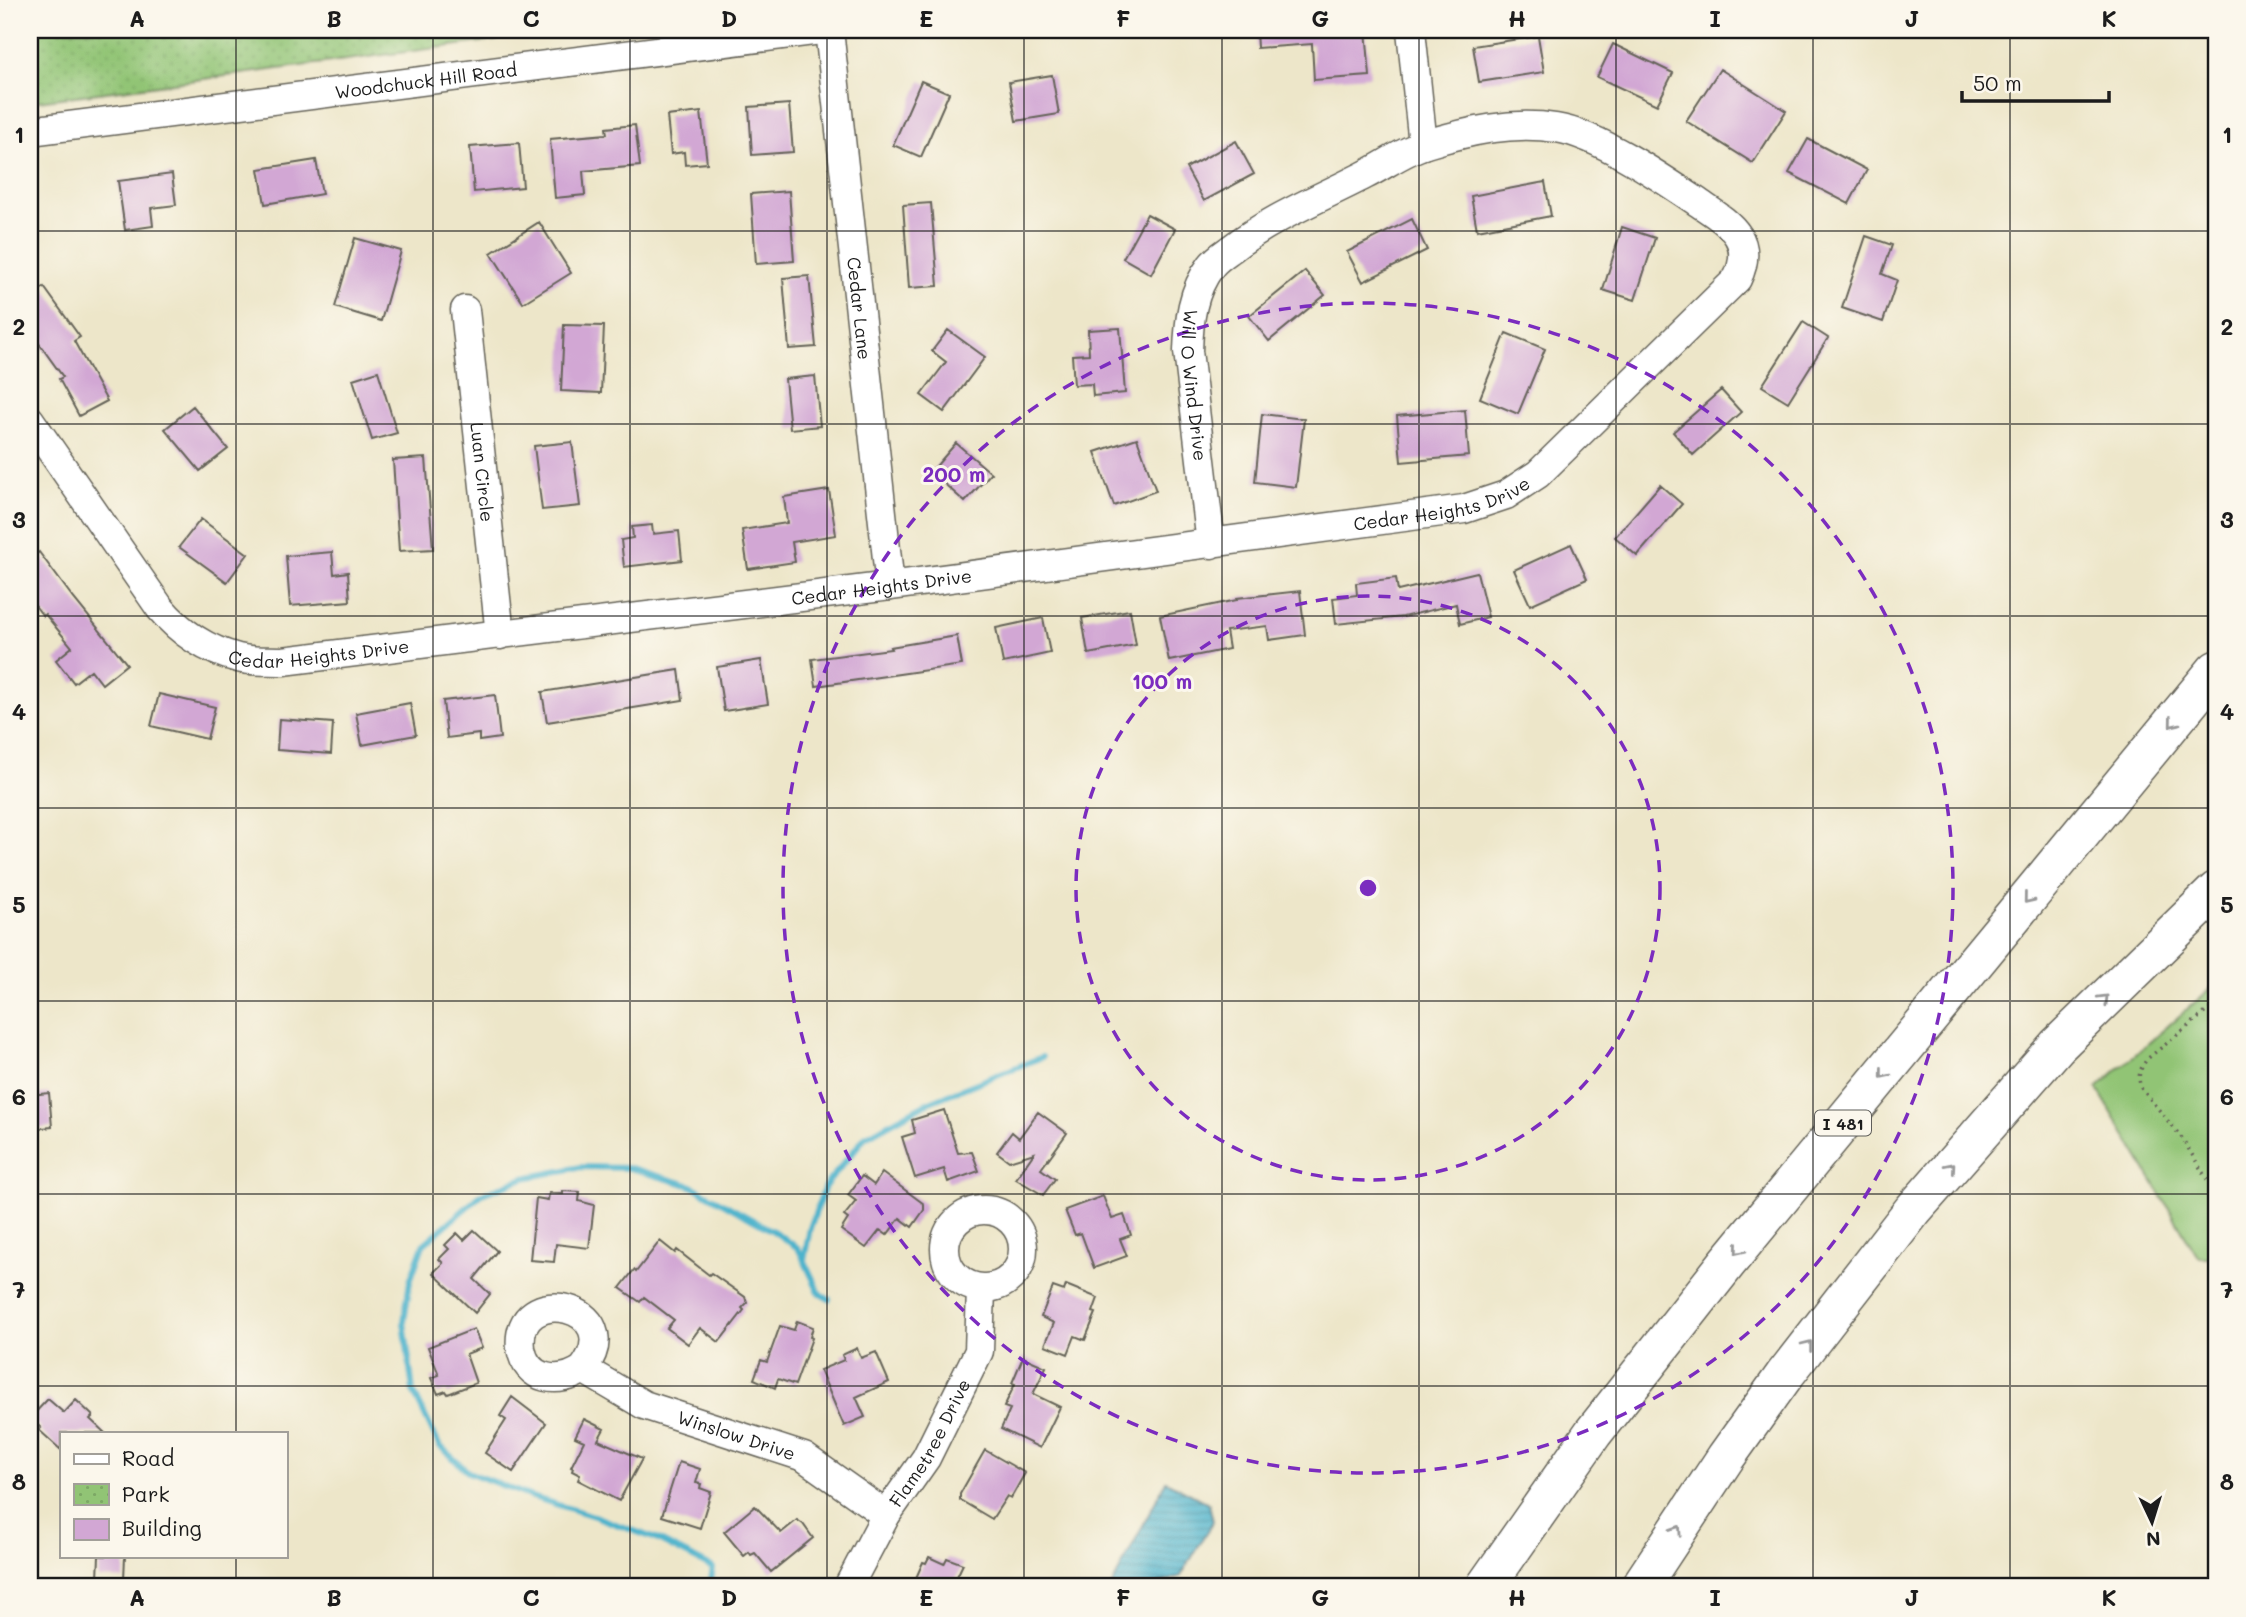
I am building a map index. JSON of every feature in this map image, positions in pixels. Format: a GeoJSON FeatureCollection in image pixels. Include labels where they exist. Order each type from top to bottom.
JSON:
{"type":"FeatureCollection","features":[{"type":"Feature","properties":{"kind":"highway","name":"I 481"},"geometry":{"type":"LineString","coordinates":[[1485,1587],[1592,1433],[1719,1274],[2216,670]]}},
{"type":"Feature","properties":{"kind":"highway"},"geometry":{"type":"LineString","coordinates":[[1640,1587],[1726,1457],[1784,1376],[1913,1210],[2057,1046],[2216,891]]}},
{"type":"Feature","properties":{"kind":"street","name":"Woodchuck Hill Road"},"geometry":{"type":"LineString","coordinates":[[30,131],[821,30]]}},
{"type":"Feature","properties":{"kind":"street","name":"Cedar Lane"},"geometry":{"type":"LineString","coordinates":[[829,30],[890,586]]}},
{"type":"Feature","properties":{"kind":"street"},"geometry":{"type":"LineString","coordinates":[[1411,30],[1423,145]]}},
{"type":"Feature","properties":{"kind":"street","name":"Will O Wind Drive"},"geometry":{"type":"LineString","coordinates":[[1211,544],[1188,351],[1189,324],[1196,290],[1212,264],[1248,236],[1423,145],[1501,126],[1556,128],[1585,135],[1670,183],[1728,223],[1738,235],[1744,258]]}},
{"type":"Feature","properties":{"kind":"street","name":"Cedar Heights Drive"},"geometry":{"type":"LineString","coordinates":[[30,420],[174,625],[208,648],[240,659],[283,661],[890,586],[1464,509],[1506,495],[1538,474],[1737,279],[1745,262],[1744,258]]}},
{"type":"Feature","properties":{"kind":"street","name":"Luan Circle"},"geometry":{"type":"LineString","coordinates":[[465,310],[500,635]]}},
{"type":"Feature","properties":{"kind":"street","name":"Flametree Drive"},"geometry":{"type":"LineString","coordinates":[[848,1587],[886,1515],[926,1458],[979,1351],[981,1289]]}},
{"type":"Feature","properties":{"kind":"street","name":"Winslow Drive"},"geometry":{"type":"LineString","coordinates":[[583,1369],[644,1405],[804,1457],[886,1515]]}},
{"type":"Feature","properties":{"kind":"path"},"geometry":{"type":"LineString","coordinates":[[2216,1004],[2147,1059],[2140,1069],[2139,1081],[2141,1088],[2182,1138],[2216,1194]]}},
{"type":"Feature","properties":{"kind":"green space"},"geometry":{"type":"Polygon","coordinates":[[[30,30],[496,30],[497,40],[30,102],[30,30]]]}},
{"type":"Feature","properties":{"kind":"green space"},"geometry":{"type":"Polygon","coordinates":[[[2216,984],[2216,1257],[2198,1257],[2097,1088],[2216,984]]]}},
{"type":"Feature","properties":{"kind":"water"},"geometry":{"type":"Polygon","coordinates":[[[1166,1481],[1209,1504],[1213,1521],[1181,1576],[1151,1587],[1111,1587],[1166,1481]]]}},
{"type":"Feature","properties":{"kind":"building"},"geometry":{"type":"Polygon","coordinates":[[[1256,30],[1366,30],[1370,76],[1314,80],[1312,44],[1257,48],[1256,30]]]}},
{"type":"Feature","properties":{"kind":"building"},"geometry":{"type":"Polygon","coordinates":[[[1538,36],[1544,72],[1479,82],[1473,46],[1538,36]]]}},
{"type":"Feature","properties":{"kind":"building"},"geometry":{"type":"Polygon","coordinates":[[[1613,44],[1673,73],[1657,105],[1597,77],[1613,44]]]}},
{"type":"Feature","properties":{"kind":"building"},"geometry":{"type":"Polygon","coordinates":[[[1720,69],[1786,111],[1753,163],[1686,121],[1720,69]]]}},
{"type":"Feature","properties":{"kind":"building"},"geometry":{"type":"Polygon","coordinates":[[[1052,75],[1059,114],[1016,121],[1009,82],[1052,75]]]}},
{"type":"Feature","properties":{"kind":"building"},"geometry":{"type":"Polygon","coordinates":[[[921,81],[949,93],[921,157],[893,145],[921,81]]]}},
{"type":"Feature","properties":{"kind":"building"},"geometry":{"type":"Polygon","coordinates":[[[789,104],[793,152],[752,155],[749,107],[789,104]]]}},
{"type":"Feature","properties":{"kind":"building"},"geometry":{"type":"Polygon","coordinates":[[[701,112],[707,163],[685,165],[684,152],[671,154],[667,116],[701,112]]]}},
{"type":"Feature","properties":{"kind":"building"},"geometry":{"type":"Polygon","coordinates":[[[635,125],[640,166],[583,171],[585,195],[555,198],[550,139],[607,134],[606,128],[635,125]]]}},
{"type":"Feature","properties":{"kind":"building"},"geometry":{"type":"Polygon","coordinates":[[[1808,139],[1867,170],[1849,204],[1789,173],[1808,139]]]}},
{"type":"Feature","properties":{"kind":"building"},"geometry":{"type":"Polygon","coordinates":[[[1236,141],[1254,174],[1204,201],[1186,168],[1236,141]]]}},
{"type":"Feature","properties":{"kind":"building"},"geometry":{"type":"Polygon","coordinates":[[[519,143],[523,187],[474,192],[470,147],[519,143]]]}},
{"type":"Feature","properties":{"kind":"building"},"geometry":{"type":"Polygon","coordinates":[[[316,160],[322,194],[265,204],[259,169],[316,160]]]}},
{"type":"Feature","properties":{"kind":"building"},"geometry":{"type":"Polygon","coordinates":[[[172,174],[176,205],[151,208],[153,226],[125,230],[118,181],[172,174]]]}},
{"type":"Feature","properties":{"kind":"building"},"geometry":{"type":"Polygon","coordinates":[[[1545,182],[1551,216],[1477,230],[1471,196],[1545,182]]]}},
{"type":"Feature","properties":{"kind":"building"},"geometry":{"type":"Polygon","coordinates":[[[789,191],[794,261],[756,264],[751,194],[789,191]]]}},
{"type":"Feature","properties":{"kind":"building"},"geometry":{"type":"Polygon","coordinates":[[[931,203],[938,286],[909,288],[903,205],[931,203]]]}},
{"type":"Feature","properties":{"kind":"building"},"geometry":{"type":"Polygon","coordinates":[[[1147,214],[1175,229],[1151,274],[1123,258],[1147,214]]]}},
{"type":"Feature","properties":{"kind":"building"},"geometry":{"type":"Polygon","coordinates":[[[1412,219],[1427,250],[1363,282],[1347,252],[1412,219]]]}},
{"type":"Feature","properties":{"kind":"building"},"geometry":{"type":"Polygon","coordinates":[[[539,222],[571,273],[523,303],[491,253],[539,222]]]}},
{"type":"Feature","properties":{"kind":"building"},"geometry":{"type":"Polygon","coordinates":[[[1622,227],[1655,238],[1635,300],[1603,290],[1622,227]]]}},
{"type":"Feature","properties":{"kind":"building"},"geometry":{"type":"Polygon","coordinates":[[[1866,236],[1892,245],[1882,274],[1897,280],[1883,322],[1842,308],[1866,236]]]}},
{"type":"Feature","properties":{"kind":"building"},"geometry":{"type":"Polygon","coordinates":[[[355,238],[401,251],[381,321],[335,307],[355,238]]]}},
{"type":"Feature","properties":{"kind":"building"},"geometry":{"type":"Polygon","coordinates":[[[1305,271],[1325,295],[1269,341],[1249,316],[1305,271]]]}},
{"type":"Feature","properties":{"kind":"building"},"geometry":{"type":"Polygon","coordinates":[[[809,276],[816,347],[789,349],[783,278],[809,276]]]}},
{"type":"Feature","properties":{"kind":"building"},"geometry":{"type":"Polygon","coordinates":[[[44,287],[80,337],[74,341],[107,401],[79,416],[59,379],[63,377],[30,331],[30,298],[44,287]]]}},
{"type":"Feature","properties":{"kind":"building"},"geometry":{"type":"Polygon","coordinates":[[[1803,322],[1828,338],[1788,402],[1762,386],[1803,322]]]}},
{"type":"Feature","properties":{"kind":"building"},"geometry":{"type":"Polygon","coordinates":[[[564,325],[604,326],[601,393],[561,391],[564,325]]]}},
{"type":"Feature","properties":{"kind":"building"},"geometry":{"type":"Polygon","coordinates":[[[1120,328],[1125,393],[1093,396],[1092,384],[1074,385],[1072,355],[1089,354],[1088,330],[1120,328]]]}},
{"type":"Feature","properties":{"kind":"building"},"geometry":{"type":"Polygon","coordinates":[[[948,330],[985,357],[944,412],[921,395],[946,362],[932,351],[948,330]]]}},
{"type":"Feature","properties":{"kind":"building"},"geometry":{"type":"Polygon","coordinates":[[[1506,333],[1545,349],[1518,414],[1480,398],[1506,333]]]}},
{"type":"Feature","properties":{"kind":"building"},"geometry":{"type":"Polygon","coordinates":[[[378,371],[397,433],[372,440],[353,379],[378,371]]]}},
{"type":"Feature","properties":{"kind":"building"},"geometry":{"type":"Polygon","coordinates":[[[815,376],[820,426],[790,429],[785,379],[815,376]]]}},
{"type":"Feature","properties":{"kind":"building"},"geometry":{"type":"Polygon","coordinates":[[[1721,390],[1741,412],[1693,455],[1673,432],[1721,390]]]}},
{"type":"Feature","properties":{"kind":"building"},"geometry":{"type":"Polygon","coordinates":[[[193,406],[228,449],[200,471],[165,429],[193,406]]]}},
{"type":"Feature","properties":{"kind":"building"},"geometry":{"type":"Polygon","coordinates":[[[1465,410],[1469,456],[1401,462],[1397,416],[1465,410]]]}},
{"type":"Feature","properties":{"kind":"building"},"geometry":{"type":"Polygon","coordinates":[[[1262,414],[1304,419],[1296,487],[1255,482],[1262,414]]]}},
{"type":"Feature","properties":{"kind":"building"},"geometry":{"type":"Polygon","coordinates":[[[1137,438],[1156,491],[1114,506],[1095,452],[1137,438]]]}},
{"type":"Feature","properties":{"kind":"building"},"geometry":{"type":"Polygon","coordinates":[[[572,442],[580,506],[542,510],[534,446],[572,442]]]}},
{"type":"Feature","properties":{"kind":"building"},"geometry":{"type":"Polygon","coordinates":[[[956,443],[991,473],[965,502],[931,472],[956,443]]]}},
{"type":"Feature","properties":{"kind":"building"},"geometry":{"type":"Polygon","coordinates":[[[426,458],[433,549],[399,551],[393,460],[426,458]]]}},
{"type":"Feature","properties":{"kind":"building"},"geometry":{"type":"Polygon","coordinates":[[[1660,485],[1682,504],[1637,556],[1615,537],[1660,485]]]}},
{"type":"Feature","properties":{"kind":"building"},"geometry":{"type":"Polygon","coordinates":[[[829,490],[836,535],[792,542],[795,562],[748,569],[742,530],[787,523],[784,497],[829,490]]]}},
{"type":"Feature","properties":{"kind":"building"},"geometry":{"type":"Polygon","coordinates":[[[201,519],[248,554],[227,582],[179,547],[201,519]]]}},
{"type":"Feature","properties":{"kind":"building"},"geometry":{"type":"Polygon","coordinates":[[[652,525],[653,534],[679,531],[682,560],[624,567],[621,540],[633,538],[632,527],[652,525]]]}},
{"type":"Feature","properties":{"kind":"building"},"geometry":{"type":"Polygon","coordinates":[[[1571,544],[1587,579],[1530,605],[1514,570],[1571,544]]]}},
{"type":"Feature","properties":{"kind":"building"},"geometry":{"type":"Polygon","coordinates":[[[39,552],[127,664],[102,684],[91,670],[74,683],[56,660],[72,647],[30,599],[30,559],[39,552]]]}},
{"type":"Feature","properties":{"kind":"building"},"geometry":{"type":"Polygon","coordinates":[[[332,552],[334,574],[348,572],[350,601],[290,606],[286,556],[332,552]]]}},
{"type":"Feature","properties":{"kind":"building"},"geometry":{"type":"Polygon","coordinates":[[[1477,572],[1488,617],[1460,624],[1456,604],[1403,617],[1336,624],[1333,598],[1357,595],[1356,583],[1396,578],[1398,591],[1477,572]]]}},
{"type":"Feature","properties":{"kind":"building"},"geometry":{"type":"Polygon","coordinates":[[[1300,591],[1305,635],[1269,640],[1267,626],[1226,631],[1229,649],[1169,661],[1160,616],[1237,598],[1300,591]]]}},
{"type":"Feature","properties":{"kind":"building"},"geometry":{"type":"Polygon","coordinates":[[[1130,610],[1136,645],[1088,654],[1082,618],[1130,610]]]}},
{"type":"Feature","properties":{"kind":"building"},"geometry":{"type":"Polygon","coordinates":[[[1043,618],[1050,653],[1003,663],[996,628],[1043,618]]]}},
{"type":"Feature","properties":{"kind":"building"},"geometry":{"type":"Polygon","coordinates":[[[957,636],[962,665],[816,686],[812,659],[891,649],[890,647],[957,636]]]}},
{"type":"Feature","properties":{"kind":"building"},"geometry":{"type":"Polygon","coordinates":[[[761,660],[768,704],[724,711],[717,667],[761,660]]]}},
{"type":"Feature","properties":{"kind":"building"},"geometry":{"type":"Polygon","coordinates":[[[679,670],[683,700],[547,722],[542,692],[679,670]]]}},
{"type":"Feature","properties":{"kind":"building"},"geometry":{"type":"Polygon","coordinates":[[[159,694],[215,707],[207,739],[151,726],[159,694]]]}},
{"type":"Feature","properties":{"kind":"building"},"geometry":{"type":"Polygon","coordinates":[[[495,695],[500,738],[479,741],[479,734],[447,738],[443,701],[495,695]]]}},
{"type":"Feature","properties":{"kind":"building"},"geometry":{"type":"Polygon","coordinates":[[[410,703],[416,735],[362,745],[356,713],[410,703]]]}},
{"type":"Feature","properties":{"kind":"building"},"geometry":{"type":"Polygon","coordinates":[[[279,719],[333,723],[331,754],[277,750],[279,719]]]}},
{"type":"Feature","properties":{"kind":"building"},"geometry":{"type":"Polygon","coordinates":[[[49,1093],[52,1127],[32,1129],[30,1095],[49,1093]]]}},
{"type":"Feature","properties":{"kind":"building"},"geometry":{"type":"Polygon","coordinates":[[[944,1110],[958,1153],[972,1152],[979,1171],[948,1182],[944,1169],[915,1178],[902,1137],[915,1133],[912,1120],[944,1110]]]}},
{"type":"Feature","properties":{"kind":"building"},"geometry":{"type":"Polygon","coordinates":[[[1038,1112],[1067,1133],[1041,1169],[1055,1179],[1043,1195],[1016,1179],[1034,1153],[1009,1161],[997,1152],[1012,1132],[1019,1138],[1038,1112]]]}},
{"type":"Feature","properties":{"kind":"building"},"geometry":{"type":"Polygon","coordinates":[[[882,1173],[924,1204],[924,1210],[912,1227],[900,1218],[887,1235],[880,1230],[866,1248],[841,1230],[848,1219],[844,1216],[856,1201],[848,1195],[862,1176],[874,1185],[882,1173]]]}},
{"type":"Feature","properties":{"kind":"building"},"geometry":{"type":"Polygon","coordinates":[[[563,1191],[580,1192],[579,1201],[594,1205],[589,1248],[556,1244],[554,1262],[530,1260],[536,1198],[548,1200],[549,1193],[563,1194],[563,1191]]]}},
{"type":"Feature","properties":{"kind":"building"},"geometry":{"type":"Polygon","coordinates":[[[1103,1196],[1112,1219],[1124,1215],[1131,1235],[1120,1239],[1127,1256],[1094,1268],[1081,1233],[1075,1235],[1065,1210],[1103,1196]]]}},
{"type":"Feature","properties":{"kind":"building"},"geometry":{"type":"Polygon","coordinates":[[[474,1230],[497,1251],[474,1279],[490,1294],[475,1313],[433,1273],[443,1263],[439,1259],[449,1249],[445,1245],[457,1233],[464,1240],[474,1230]]]}},
{"type":"Feature","properties":{"kind":"building"},"geometry":{"type":"Polygon","coordinates":[[[660,1241],[745,1297],[747,1303],[742,1308],[744,1310],[719,1342],[700,1328],[688,1344],[667,1328],[674,1320],[644,1297],[640,1302],[620,1288],[660,1241]]]}},
{"type":"Feature","properties":{"kind":"building"},"geometry":{"type":"Polygon","coordinates":[[[1066,1285],[1098,1298],[1093,1312],[1096,1313],[1085,1340],[1075,1336],[1068,1354],[1045,1345],[1054,1323],[1041,1317],[1053,1287],[1064,1291],[1066,1285]]]}},
{"type":"Feature","properties":{"kind":"building"},"geometry":{"type":"Polygon","coordinates":[[[797,1321],[813,1327],[812,1338],[795,1385],[778,1379],[775,1388],[754,1379],[761,1360],[767,1362],[780,1326],[794,1330],[797,1321]]]}},
{"type":"Feature","properties":{"kind":"building"},"geometry":{"type":"Polygon","coordinates":[[[474,1329],[482,1348],[466,1354],[476,1383],[448,1394],[446,1391],[438,1394],[431,1378],[439,1375],[428,1347],[474,1329]]]}},
{"type":"Feature","properties":{"kind":"building"},"geometry":{"type":"Polygon","coordinates":[[[857,1348],[861,1358],[876,1352],[889,1382],[856,1397],[865,1417],[844,1426],[820,1370],[844,1360],[842,1355],[857,1348]]]}},
{"type":"Feature","properties":{"kind":"building"},"geometry":{"type":"Polygon","coordinates":[[[1023,1357],[1046,1367],[1033,1394],[1060,1407],[1040,1448],[1001,1429],[1010,1409],[1004,1407],[1015,1384],[1012,1383],[1023,1357]]]}},
{"type":"Feature","properties":{"kind":"building"},"geometry":{"type":"Polygon","coordinates":[[[512,1397],[546,1423],[513,1472],[485,1453],[506,1420],[500,1416],[512,1397]]]}},
{"type":"Feature","properties":{"kind":"building"},"geometry":{"type":"Polygon","coordinates":[[[48,1399],[64,1413],[76,1400],[93,1416],[90,1419],[104,1432],[60,1432],[60,1449],[30,1418],[48,1399]]]}},
{"type":"Feature","properties":{"kind":"building"},"geometry":{"type":"Polygon","coordinates":[[[584,1419],[604,1429],[598,1440],[642,1459],[619,1501],[578,1480],[580,1475],[572,1471],[571,1467],[584,1441],[575,1437],[584,1419]]]}},
{"type":"Feature","properties":{"kind":"building"},"geometry":{"type":"Polygon","coordinates":[[[985,1450],[1025,1473],[1011,1498],[1007,1496],[992,1519],[960,1500],[960,1494],[985,1450]]]}},
{"type":"Feature","properties":{"kind":"building"},"geometry":{"type":"Polygon","coordinates":[[[679,1462],[700,1469],[696,1483],[701,1484],[700,1488],[711,1492],[700,1528],[662,1516],[679,1462]]]}},
{"type":"Feature","properties":{"kind":"building"},"geometry":{"type":"Polygon","coordinates":[[[755,1506],[781,1533],[797,1520],[813,1538],[771,1572],[755,1553],[751,1555],[749,1552],[744,1556],[724,1532],[755,1506]]]}},
{"type":"Feature","properties":{"kind":"building"},"geometry":{"type":"Polygon","coordinates":[[[929,1557],[944,1564],[947,1558],[963,1564],[952,1587],[912,1587],[923,1562],[926,1563],[929,1557]]]}},
{"type":"Feature","properties":{"kind":"building"},"geometry":{"type":"Polygon","coordinates":[[[99,1558],[125,1558],[124,1579],[98,1578],[99,1558]]]}},
{"type":"Feature","properties":{"kind":"waterway"},"geometry":{"type":"LineString","coordinates":[[829,1299],[820,1294],[804,1260],[810,1228],[825,1186],[865,1137],[927,1103],[1042,1057]]}},
{"type":"Feature","properties":{"kind":"waterway"},"geometry":{"type":"LineString","coordinates":[[710,1587],[713,1568],[656,1539],[529,1496],[468,1472],[439,1445],[413,1391],[404,1322],[410,1281],[423,1245],[482,1194],[524,1178],[581,1167],[630,1168],[692,1186],[773,1231],[798,1248],[804,1260]]}}]}
